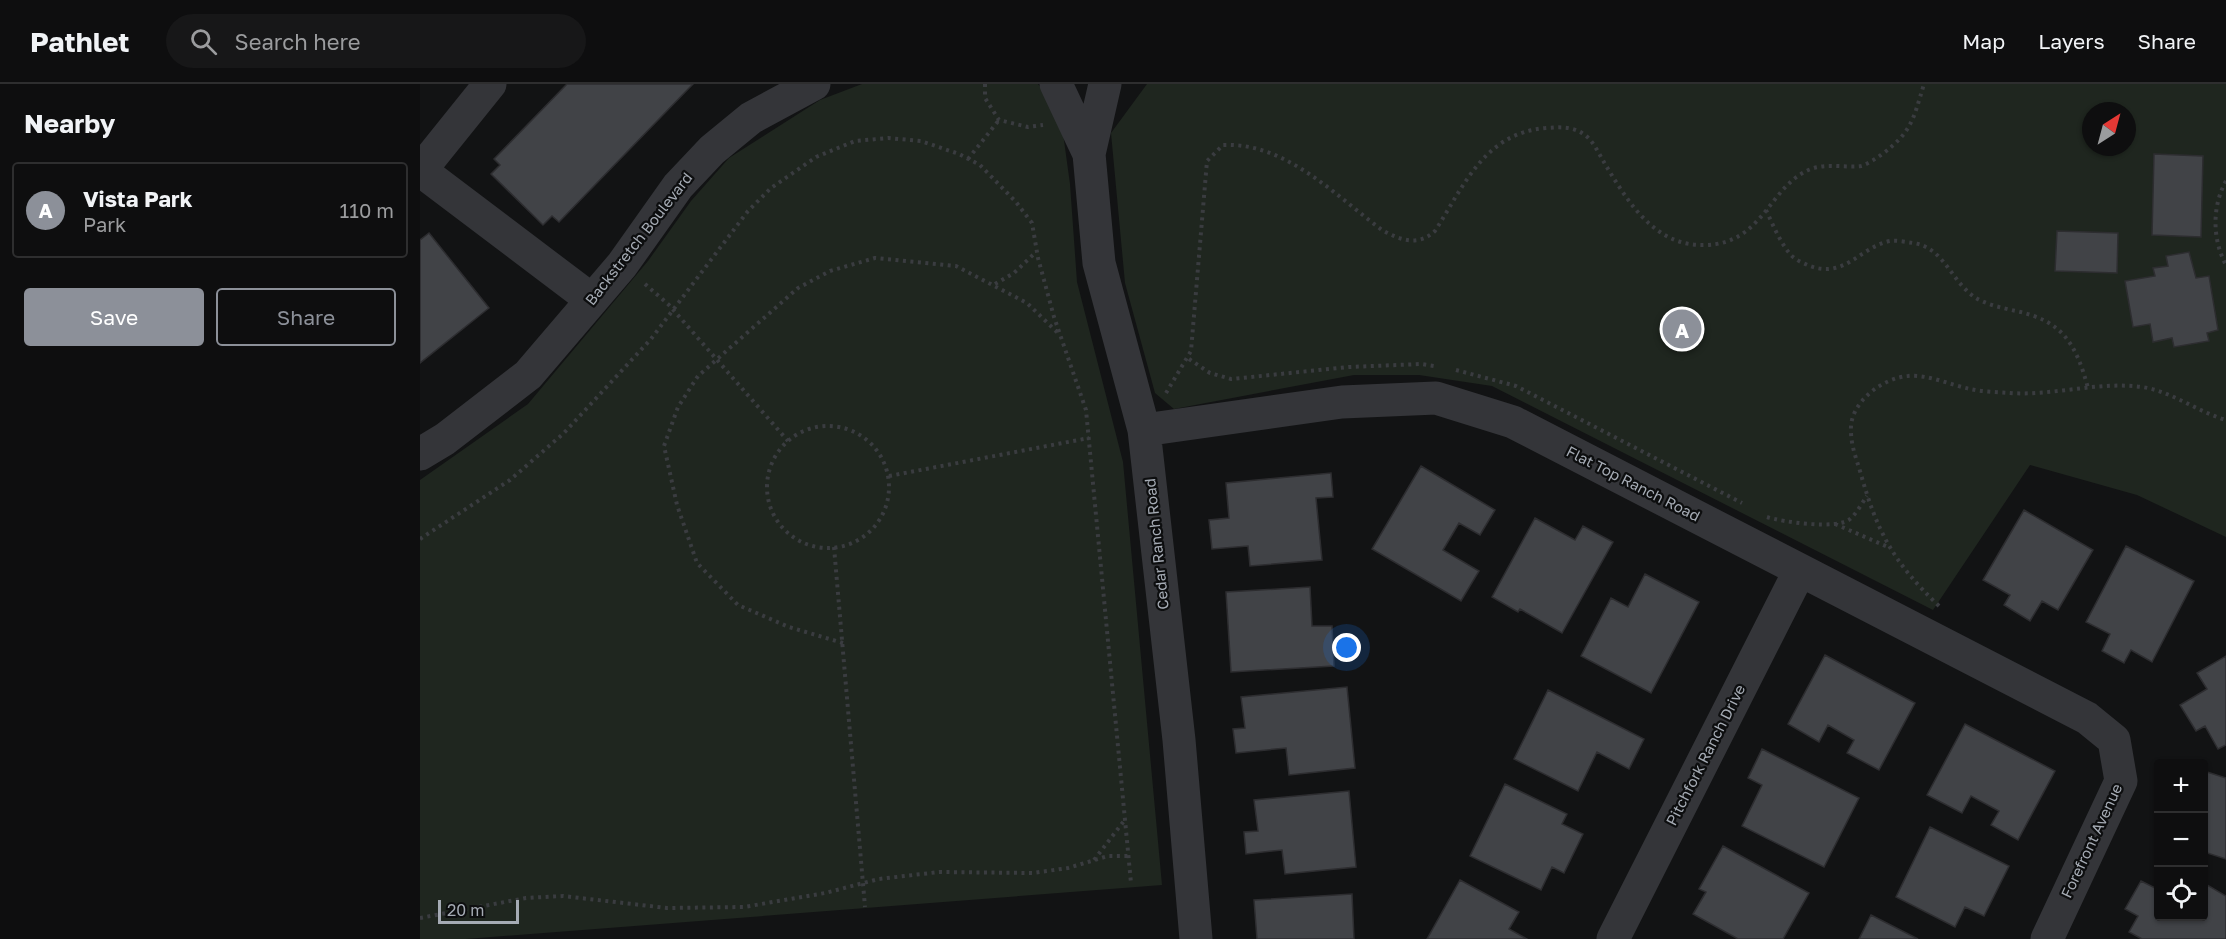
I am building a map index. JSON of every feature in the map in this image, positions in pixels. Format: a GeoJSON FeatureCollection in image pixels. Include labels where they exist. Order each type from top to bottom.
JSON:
{"type":"FeatureCollection","features":[{"type":"Feature","properties":{"kind":"street"},"geometry":{"type":"LineString","coordinates":[[490,84],[420,170],[592,300]]}},
{"type":"Feature","properties":{"kind":"street","name":"Backstretch Boulevard"},"geometry":{"type":"LineString","coordinates":[[420,454],[446,439],[528,375],[622,265],[678,186],[712,150],[751,118],[814,84]]}},
{"type":"Feature","properties":{"kind":"street","name":"Cedar Ranch Road"},"geometry":{"type":"LineString","coordinates":[[1056,84],[1089,154]]}},
{"type":"Feature","properties":{"kind":"street","name":"Cedar Ranch Road"},"geometry":{"type":"LineString","coordinates":[[1105,84],[1089,154],[1099,263],[1144,430],[1179,740],[1196,939]]}},
{"type":"Feature","properties":{"kind":"street","name":"Flat Top Ranch Road"},"geometry":{"type":"LineString","coordinates":[[1144,430],[1342,402],[1436,398],[1513,423],[2087,718]]}},
{"type":"Feature","properties":{"kind":"street","name":"Pitchfork Ranch Drive"},"geometry":{"type":"LineString","coordinates":[[1613,939],[1800,570]]}},
{"type":"Feature","properties":{"kind":"street","name":"Forefront Avenue"},"geometry":{"type":"LineString","coordinates":[[2047,939],[2121,782],[2114,740],[2087,718]]}},
{"type":"Feature","properties":{"kind":"path"},"geometry":{"type":"LineString","coordinates":[[985,84],[985,98],[999,120],[1028,127],[1048,124]]}},
{"type":"Feature","properties":{"kind":"path"},"geometry":{"type":"LineString","coordinates":[[1164,396],[1191,351],[1207,161],[1223,145],[1237,144],[1283,157],[1382,230],[1407,241],[1428,238],[1435,231],[1468,176],[1481,158],[1497,143],[1538,129],[1564,127],[1583,134],[1592,141],[1636,211],[1661,234],[1686,243],[1704,246],[1727,243],[1748,231],[1802,172],[1817,167],[1861,165],[1871,162],[1902,139],[1911,125],[1924,84]]}},
{"type":"Feature","properties":{"kind":"path"},"geometry":{"type":"LineString","coordinates":[[968,159],[999,120]]}},
{"type":"Feature","properties":{"kind":"path"},"geometry":{"type":"LineString","coordinates":[[420,539],[510,480],[564,433],[675,311],[701,272],[748,211],[771,188],[816,157],[855,141],[888,138],[921,141],[968,159],[980,165],[1032,223],[1037,252],[1060,334],[1086,410],[1131,883]]}},
{"type":"Feature","properties":{"kind":"path"},"geometry":{"type":"LineString","coordinates":[[2226,181],[2217,202],[2215,220],[2217,239],[2226,264]]}},
{"type":"Feature","properties":{"kind":"path"},"geometry":{"type":"LineString","coordinates":[[1766,210],[1791,256],[1820,270],[1839,267],[1890,241],[1915,243],[1928,248],[1944,261],[1973,296],[1999,307],[2034,315],[2056,327],[2071,343],[2081,362],[2088,388]]}},
{"type":"Feature","properties":{"kind":"path"},"geometry":{"type":"LineString","coordinates":[[995,285],[1014,273],[1037,252]]}},
{"type":"Feature","properties":{"kind":"path"},"geometry":{"type":"LineString","coordinates":[[843,643],[789,627],[738,605],[697,563],[677,505],[664,446],[678,407],[698,376],[798,288],[830,271],[875,258],[956,266],[1028,303],[1060,334]]}},
{"type":"Feature","properties":{"kind":"path"},"geometry":{"type":"LineString","coordinates":[[622,265],[675,311],[788,441]]}},
{"type":"Feature","properties":{"kind":"path"},"geometry":{"type":"LineString","coordinates":[[1948,612],[1927,594],[1898,562],[1888,547],[1872,513],[1850,429],[1859,405],[1883,382],[1908,375],[1973,390],[2025,394],[2088,388],[2145,387],[2226,420]]}},
{"type":"Feature","properties":{"kind":"path"},"geometry":{"type":"LineString","coordinates":[[826,425],[844,427],[860,434],[873,445],[883,460],[889,476],[889,492],[879,521],[856,541],[834,547],[811,545],[797,539],[776,518],[767,489],[768,474],[773,460],[788,441],[810,428],[826,425]]}},
{"type":"Feature","properties":{"kind":"path"},"geometry":{"type":"LineString","coordinates":[[889,476],[1089,438]]}},
{"type":"Feature","properties":{"kind":"path"},"geometry":{"type":"LineString","coordinates":[[1834,524],[1888,547]]}},
{"type":"Feature","properties":{"kind":"path"},"geometry":{"type":"LineString","coordinates":[[834,547],[865,906]]}},
{"type":"Feature","properties":{"kind":"path"},"geometry":{"type":"LineString","coordinates":[[1093,860],[1125,820]]}},
{"type":"Feature","properties":{"kind":"path"},"geometry":{"type":"LineString","coordinates":[[420,918],[526,898],[563,896],[667,908],[744,907],[825,894],[863,883],[939,872],[1033,873],[1068,868],[1108,856],[1129,856]]}},
{"type":"Feature","properties":{"kind":"shaded area"},"geometry":{"type":"Polygon","coordinates":[[[862,84],[1038,84],[1056,107],[1062,126],[1070,184],[1077,282],[1123,462],[1162,885],[466,939],[420,939],[420,480],[528,404],[648,261],[691,201],[729,158],[820,100],[862,84]]]}},
{"type":"Feature","properties":{"kind":"shaded area"},"geometry":{"type":"Polygon","coordinates":[[[1147,84],[2226,84],[2226,537],[2137,495],[2030,465],[1933,610],[1492,386],[1419,375],[1354,375],[1174,409],[1155,393],[1125,283],[1111,133],[1147,84]]]}},
{"type":"Feature","properties":{"kind":"building"},"geometry":{"type":"Polygon","coordinates":[[[567,84],[693,84],[559,222],[552,216],[543,225],[491,174],[500,165],[494,159],[567,84]]]}},
{"type":"Feature","properties":{"kind":"building"},"geometry":{"type":"Polygon","coordinates":[[[2154,154],[2203,156],[2201,237],[2152,235],[2154,154]]]}},
{"type":"Feature","properties":{"kind":"building"},"geometry":{"type":"Polygon","coordinates":[[[2057,231],[2118,233],[2117,273],[2055,271],[2057,231]]]}},
{"type":"Feature","properties":{"kind":"building"},"geometry":{"type":"Polygon","coordinates":[[[429,233],[489,308],[420,363],[420,240],[429,233]]]}},
{"type":"Feature","properties":{"kind":"building"},"geometry":{"type":"Polygon","coordinates":[[[2189,252],[2196,278],[2209,276],[2218,330],[2207,333],[2209,341],[2174,347],[2172,338],[2153,342],[2150,324],[2133,327],[2125,281],[2155,276],[2153,268],[2168,266],[2166,256],[2189,252]]]}},
{"type":"Feature","properties":{"kind":"building"},"geometry":{"type":"Polygon","coordinates":[[[1421,466],[1495,510],[1480,535],[1459,523],[1443,550],[1479,571],[1461,601],[1372,549],[1421,466]]]}},
{"type":"Feature","properties":{"kind":"building"},"geometry":{"type":"Polygon","coordinates":[[[1331,473],[1333,497],[1316,498],[1322,560],[1250,566],[1248,546],[1212,549],[1209,520],[1229,518],[1226,483],[1331,473]]]}},
{"type":"Feature","properties":{"kind":"building"},"geometry":{"type":"Polygon","coordinates":[[[2024,510],[2093,550],[2058,610],[2042,601],[2030,621],[2004,605],[2010,595],[1983,580],[2024,510]]]}},
{"type":"Feature","properties":{"kind":"building"},"geometry":{"type":"Polygon","coordinates":[[[1535,518],[1575,540],[1583,526],[1613,542],[1562,633],[1520,609],[1518,612],[1492,597],[1535,518]]]}},
{"type":"Feature","properties":{"kind":"building"},"geometry":{"type":"Polygon","coordinates":[[[2126,546],[2194,581],[2152,662],[2131,650],[2124,663],[2102,651],[2110,634],[2086,622],[2126,546]]]}},
{"type":"Feature","properties":{"kind":"building"},"geometry":{"type":"Polygon","coordinates":[[[1645,574],[1699,602],[1651,693],[1581,656],[1611,598],[1628,607],[1645,574]]]}},
{"type":"Feature","properties":{"kind":"building"},"geometry":{"type":"Polygon","coordinates":[[[1310,587],[1312,626],[1332,626],[1334,666],[1231,672],[1226,592],[1310,587]]]}},
{"type":"Feature","properties":{"kind":"building"},"geometry":{"type":"Polygon","coordinates":[[[1825,655],[1915,703],[1879,770],[1847,753],[1854,740],[1828,725],[1819,742],[1788,724],[1825,655]]]}},
{"type":"Feature","properties":{"kind":"building"},"geometry":{"type":"Polygon","coordinates":[[[2226,656],[2226,745],[2218,749],[2205,726],[2196,731],[2180,705],[2207,689],[2197,673],[2226,656]]]}},
{"type":"Feature","properties":{"kind":"building"},"geometry":{"type":"Polygon","coordinates":[[[1347,687],[1355,768],[1289,775],[1286,748],[1236,753],[1233,729],[1245,728],[1241,697],[1347,687]]]}},
{"type":"Feature","properties":{"kind":"building"},"geometry":{"type":"Polygon","coordinates":[[[1548,690],[1644,739],[1629,769],[1597,752],[1578,791],[1514,759],[1548,690]]]}},
{"type":"Feature","properties":{"kind":"building"},"geometry":{"type":"Polygon","coordinates":[[[1965,724],[2055,771],[2018,840],[1991,825],[1999,811],[1971,796],[1962,813],[1927,795],[1965,724]]]}},
{"type":"Feature","properties":{"kind":"building"},"geometry":{"type":"Polygon","coordinates":[[[1762,749],[1859,798],[1824,867],[1742,826],[1762,785],[1748,778],[1762,749]]]}},
{"type":"Feature","properties":{"kind":"building"},"geometry":{"type":"Polygon","coordinates":[[[2208,772],[2226,778],[2226,859],[2208,853],[2208,772]]]}},
{"type":"Feature","properties":{"kind":"building"},"geometry":{"type":"Polygon","coordinates":[[[1505,784],[1567,814],[1562,824],[1583,834],[1564,873],[1552,867],[1541,890],[1470,856],[1505,784]]]}},
{"type":"Feature","properties":{"kind":"building"},"geometry":{"type":"Polygon","coordinates":[[[1349,791],[1356,867],[1285,874],[1282,850],[1246,854],[1244,832],[1258,831],[1254,800],[1349,791]]]}},
{"type":"Feature","properties":{"kind":"building"},"geometry":{"type":"Polygon","coordinates":[[[1930,827],[2009,866],[1984,916],[1965,907],[1955,927],[1896,897],[1930,827]]]}},
{"type":"Feature","properties":{"kind":"building"},"geometry":{"type":"Polygon","coordinates":[[[1723,846],[1809,893],[1783,939],[1738,939],[1693,914],[1706,892],[1699,889],[1723,846]]]}},
{"type":"Feature","properties":{"kind":"building"},"geometry":{"type":"Polygon","coordinates":[[[1460,880],[1519,912],[1509,929],[1527,939],[1427,939],[1460,880]]]}},
{"type":"Feature","properties":{"kind":"building"},"geometry":{"type":"Polygon","coordinates":[[[2141,881],[2154,888],[2154,921],[2208,921],[2208,885],[2226,896],[2226,939],[2142,939],[2129,932],[2138,916],[2125,909],[2141,881]]]}},
{"type":"Feature","properties":{"kind":"building"},"geometry":{"type":"Polygon","coordinates":[[[1352,894],[1354,939],[1257,939],[1254,900],[1352,894]]]}},
{"type":"Feature","properties":{"kind":"building"},"geometry":{"type":"Polygon","coordinates":[[[1871,915],[1918,939],[1859,939],[1871,915]]]}},
{"type":"Feature","properties":{"kind":"place","name":"Vista Park"},"geometry":{"type":"Point","coordinates":[1682,329]}}]}
